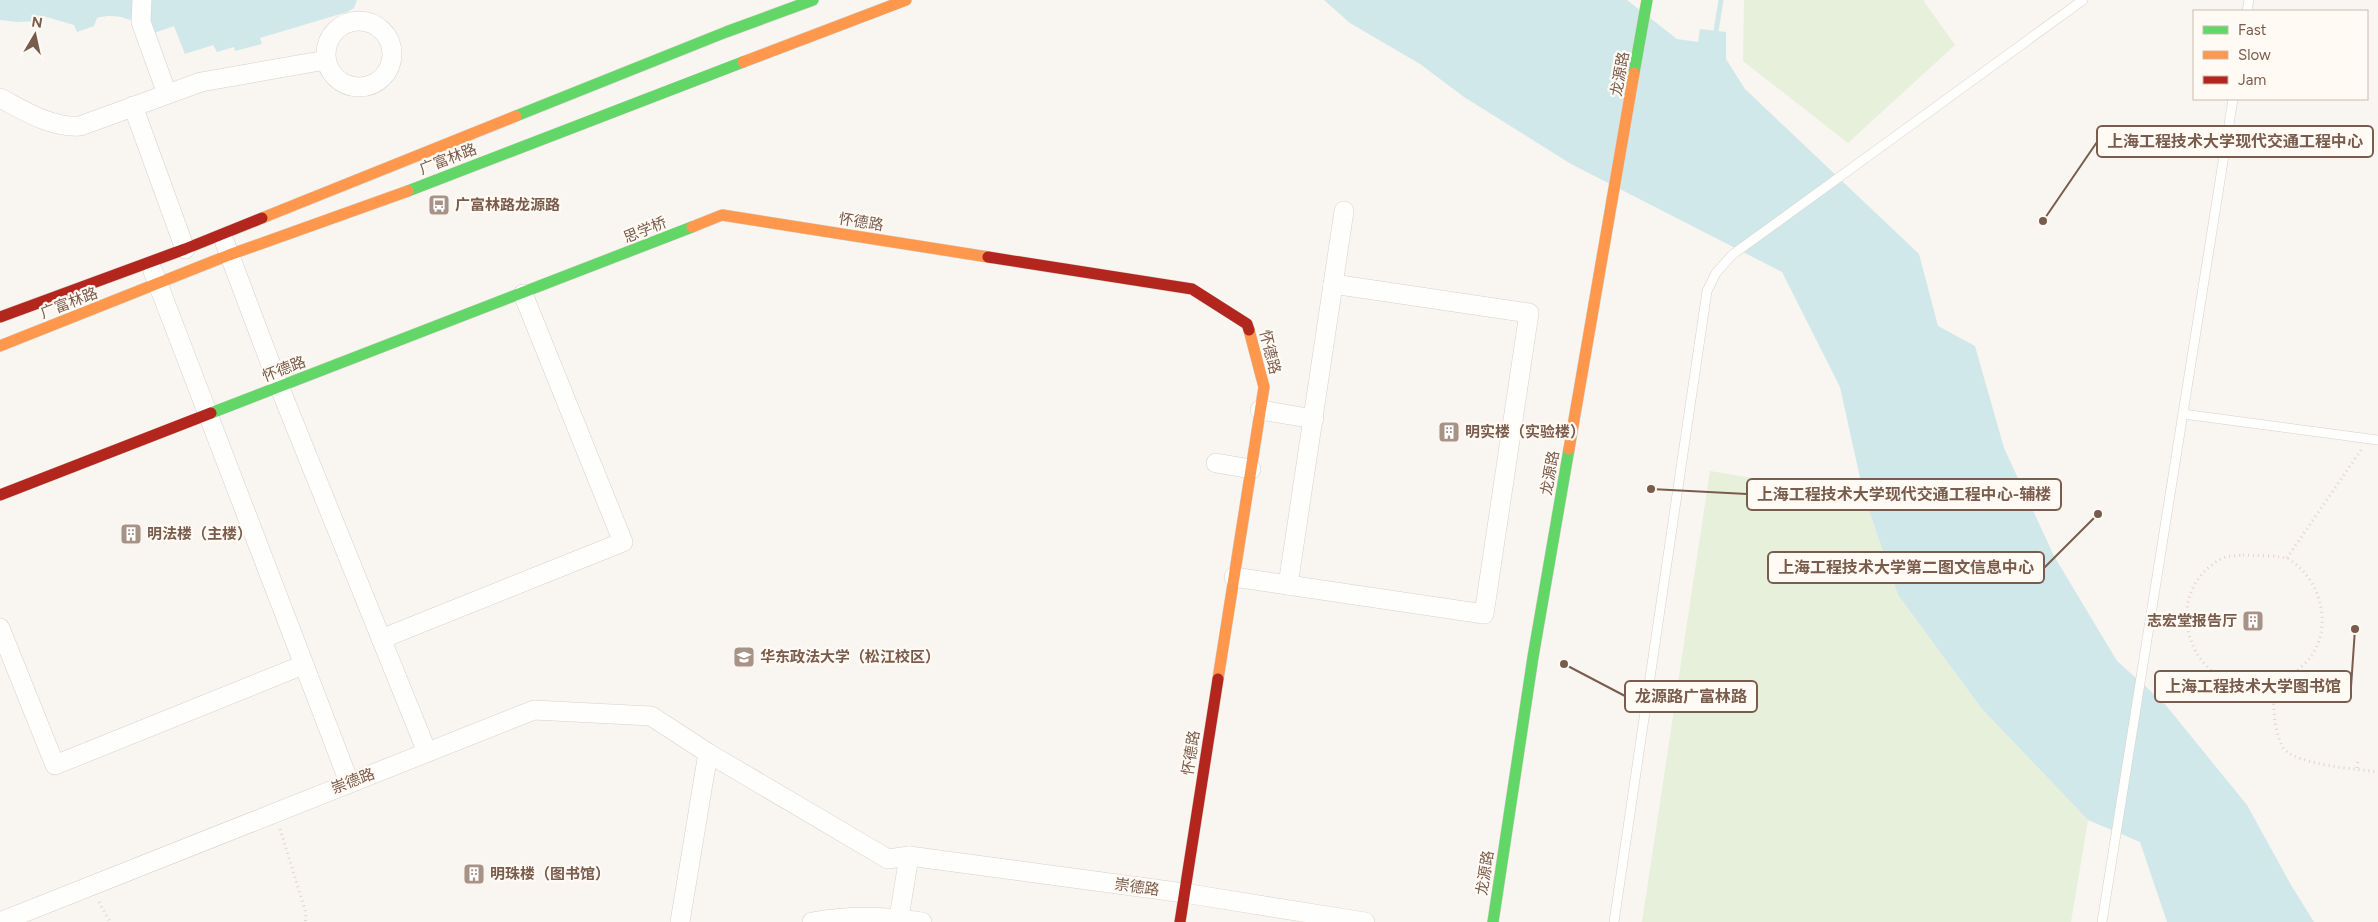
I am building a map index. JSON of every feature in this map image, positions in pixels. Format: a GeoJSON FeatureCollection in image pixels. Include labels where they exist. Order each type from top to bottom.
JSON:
{"type":"FeatureCollection","features":[{"type":"Feature","properties":{"kind":"main road","name":"广富林路"},"geometry":{"type":"LineString","coordinates":[[0,317],[222,235],[716,35],[813,0]]}},
{"type":"Feature","properties":{"kind":"main road","name":"广富林路"},"geometry":{"type":"LineString","coordinates":[[0,346],[229,256],[434,181],[906,0]]}},
{"type":"Feature","properties":{"kind":"main road","name":"龙源路"},"geometry":{"type":"LineString","coordinates":[[1493,922],[1535,647],[1647,0]]}},
{"type":"Feature","properties":{"kind":"main road","name":"思学桥"},"geometry":{"type":"LineString","coordinates":[[579,272],[722,215]]}},
{"type":"Feature","properties":{"kind":"main road","name":"怀德路"},"geometry":{"type":"LineString","coordinates":[[722,215],[1192,289],[1247,324],[1264,388],[1180,922]]}},
{"type":"Feature","properties":{"kind":"main road","name":"怀德路"},"geometry":{"type":"LineString","coordinates":[[0,495],[579,272]]}},
{"type":"Feature","properties":{"kind":"street"},"geometry":{"type":"LineString","coordinates":[[142,0],[140,18],[167,94]]}},
{"type":"Feature","properties":{"kind":"street"},"geometry":{"type":"LineString","coordinates":[[0,98],[37,118],[68,127],[80,126],[210,79],[326,60]]}},
{"type":"Feature","properties":{"kind":"street"},"geometry":{"type":"LineString","coordinates":[[132,106],[186,249]]}},
{"type":"Feature","properties":{"kind":"street"},"geometry":{"type":"LineString","coordinates":[[1288,585],[1344,211]]}},
{"type":"Feature","properties":{"kind":"street"},"geometry":{"type":"LineString","coordinates":[[222,235],[279,386],[427,752]]}},
{"type":"Feature","properties":{"kind":"street"},"geometry":{"type":"LineString","coordinates":[[150,263],[349,782]]}},
{"type":"Feature","properties":{"kind":"street"},"geometry":{"type":"LineString","coordinates":[[1234,577],[1484,614],[1529,313],[1333,284]]}},
{"type":"Feature","properties":{"kind":"street"},"geometry":{"type":"LineString","coordinates":[[381,639],[623,542],[523,294]]}},
{"type":"Feature","properties":{"kind":"street"},"geometry":{"type":"LineString","coordinates":[[1260,410],[1314,419]]}},
{"type":"Feature","properties":{"kind":"street"},"geometry":{"type":"LineString","coordinates":[[1216,464],[1251,469]]}},
{"type":"Feature","properties":{"kind":"street"},"geometry":{"type":"LineString","coordinates":[[0,628],[55,765],[303,664]]}},
{"type":"Feature","properties":{"kind":"street","name":"崇德路"},"geometry":{"type":"LineString","coordinates":[[0,922],[534,710],[651,716],[708,753],[888,859],[909,856],[1184,893],[1365,922]]}},
{"type":"Feature","properties":{"kind":"street"},"geometry":{"type":"LineString","coordinates":[[680,922],[708,753]]}},
{"type":"Feature","properties":{"kind":"street"},"geometry":{"type":"LineString","coordinates":[[899,918],[909,856]]}},
{"type":"Feature","properties":{"kind":"street"},"geometry":{"type":"LineString","coordinates":[[812,922],[840,917],[899,918],[922,922]]}},
{"type":"Feature","properties":{"kind":"lane"},"geometry":{"type":"LineString","coordinates":[[1614,922],[1707,291],[1716,273],[1732,255],[2083,0]]}},
{"type":"Feature","properties":{"kind":"lane"},"geometry":{"type":"LineString","coordinates":[[2102,922],[2233,100]]}},
{"type":"Feature","properties":{"kind":"lane"},"geometry":{"type":"LineString","coordinates":[[2183,414],[2373,440]]}},
{"type":"Feature","properties":{"kind":"path"},"geometry":{"type":"LineString","coordinates":[[2287,558],[2373,440]]}},
{"type":"Feature","properties":{"kind":"path"},"geometry":{"type":"LineString","coordinates":[[2243,555],[2287,558],[2305,572],[2317,592],[2323,614],[2320,637],[2310,658],[2293,674],[2272,684],[2250,686],[2229,681],[2210,670],[2196,653],[2187,632],[2186,610],[2192,589],[2205,571],[2222,558],[2243,555]]}},
{"type":"Feature","properties":{"kind":"path"},"geometry":{"type":"LineString","coordinates":[[2272,684],[2276,724],[2283,747],[2290,754],[2306,760],[2378,772]]}},
{"type":"Feature","properties":{"kind":"path"},"geometry":{"type":"LineString","coordinates":[[2357,768],[2358,760]]}},
{"type":"Feature","properties":{"kind":"path"},"geometry":{"type":"LineString","coordinates":[[275,812],[306,913],[305,922]]}},
{"type":"Feature","properties":{"kind":"path"},"geometry":{"type":"LineString","coordinates":[[90,886],[110,922]]}},
{"type":"Feature","properties":{"kind":"green space"},"geometry":{"type":"Polygon","coordinates":[[[1744,0],[1923,0],[1955,45],[1848,143],[1743,61],[1744,0]]]}},
{"type":"Feature","properties":{"kind":"green space"},"geometry":{"type":"Polygon","coordinates":[[[1710,471],[1864,496],[1898,595],[1982,709],[2088,820],[2071,922],[1642,922],[1710,471]]]}},
{"type":"Feature","properties":{"kind":"water"},"geometry":{"type":"Polygon","coordinates":[[[0,0],[357,0],[354,8],[347,12],[260,38],[262,44],[235,51],[234,47],[217,52],[213,45],[185,54],[174,26],[154,33],[127,19],[105,16],[97,18],[94,26],[77,32],[74,25],[43,16],[38,21],[17,22],[0,20],[0,0]]]}},
{"type":"Feature","properties":{"kind":"water"},"geometry":{"type":"Polygon","coordinates":[[[1324,0],[1627,0],[1677,39],[1698,42],[1700,29],[1726,32],[1726,59],[1745,89],[1919,254],[1938,326],[1975,346],[2004,448],[2054,556],[2117,661],[2164,703],[2247,805],[2291,885],[2314,922],[2167,922],[2140,842],[2088,820],[1982,709],[1898,595],[1864,496],[1840,387],[1782,272],[1571,164],[1464,97],[1420,64],[1350,23],[1324,0]]]}},
{"type":"Feature","properties":{"kind":"waterway"},"geometry":{"type":"LineString","coordinates":[[1716,31],[1721,0]]}},
{"type":"Feature","properties":{"kind":"traffic: fast"},"geometry":{"type":"LineString","coordinates":[[516,116],[726,32],[813,0]]}},
{"type":"Feature","properties":{"kind":"traffic: fast"},"geometry":{"type":"LineString","coordinates":[[1634,73],[1647,0]]}},
{"type":"Feature","properties":{"kind":"traffic: fast"},"geometry":{"type":"LineString","coordinates":[[408,191],[743,62]]}},
{"type":"Feature","properties":{"kind":"traffic: fast"},"geometry":{"type":"LineString","coordinates":[[211,413],[692,227]]}},
{"type":"Feature","properties":{"kind":"traffic: fast"},"geometry":{"type":"LineString","coordinates":[[1493,922],[1533,657],[1569,449]]}},
{"type":"Feature","properties":{"kind":"traffic: slow"},"geometry":{"type":"LineString","coordinates":[[743,62],[906,0]]}},
{"type":"Feature","properties":{"kind":"traffic: slow"},"geometry":{"type":"LineString","coordinates":[[1569,449],[1634,73]]}},
{"type":"Feature","properties":{"kind":"traffic: slow"},"geometry":{"type":"LineString","coordinates":[[262,218],[516,116]]}},
{"type":"Feature","properties":{"kind":"traffic: slow"},"geometry":{"type":"LineString","coordinates":[[0,346],[229,255],[408,191]]}},
{"type":"Feature","properties":{"kind":"traffic: slow"},"geometry":{"type":"LineString","coordinates":[[692,227],[722,215],[988,257]]}},
{"type":"Feature","properties":{"kind":"traffic: slow"},"geometry":{"type":"LineString","coordinates":[[1218,679],[1264,387],[1249,330]]}},
{"type":"Feature","properties":{"kind":"traffic: jam"},"geometry":{"type":"LineString","coordinates":[[0,317],[185,249],[262,218]]}},
{"type":"Feature","properties":{"kind":"traffic: jam"},"geometry":{"type":"LineString","coordinates":[[988,257],[1192,289],[1247,324],[1249,330]]}},
{"type":"Feature","properties":{"kind":"traffic: jam"},"geometry":{"type":"LineString","coordinates":[[0,495],[211,413]]}},
{"type":"Feature","properties":{"kind":"traffic: jam"},"geometry":{"type":"LineString","coordinates":[[1180,922],[1218,679]]}},
{"type":"Feature","properties":{"kind":"place","name":"广富林路龙源路"},"geometry":{"type":"Point","coordinates":[439,205]}},
{"type":"Feature","properties":{"kind":"place","name":"上海工程技术大学现代交通工程中心"},"geometry":{"type":"Point","coordinates":[2043,221]}},
{"type":"Feature","properties":{"kind":"place","name":"明实楼（实验楼）"},"geometry":{"type":"Point","coordinates":[1449,432]}},
{"type":"Feature","properties":{"kind":"place","name":"上海工程技术大学现代交通工程中心-辅楼"},"geometry":{"type":"Point","coordinates":[1651,489]}},
{"type":"Feature","properties":{"kind":"place","name":"上海工程技术大学第二图文信息中心"},"geometry":{"type":"Point","coordinates":[2098,514]}},
{"type":"Feature","properties":{"kind":"place","name":"明法楼（主楼）"},"geometry":{"type":"Point","coordinates":[131,534]}},
{"type":"Feature","properties":{"kind":"place","name":"志宏堂报告厅"},"geometry":{"type":"Point","coordinates":[2253,621]}},
{"type":"Feature","properties":{"kind":"place","name":"上海工程技术大学图书馆"},"geometry":{"type":"Point","coordinates":[2355,629]}},
{"type":"Feature","properties":{"kind":"place","name":"华东政法大学（松江校区）"},"geometry":{"type":"Point","coordinates":[744,657]}},
{"type":"Feature","properties":{"kind":"place","name":"龙源路广富林路"},"geometry":{"type":"Point","coordinates":[1564,664]}},
{"type":"Feature","properties":{"kind":"place","name":"明珠楼（图书馆）"},"geometry":{"type":"Point","coordinates":[474,874]}}]}
